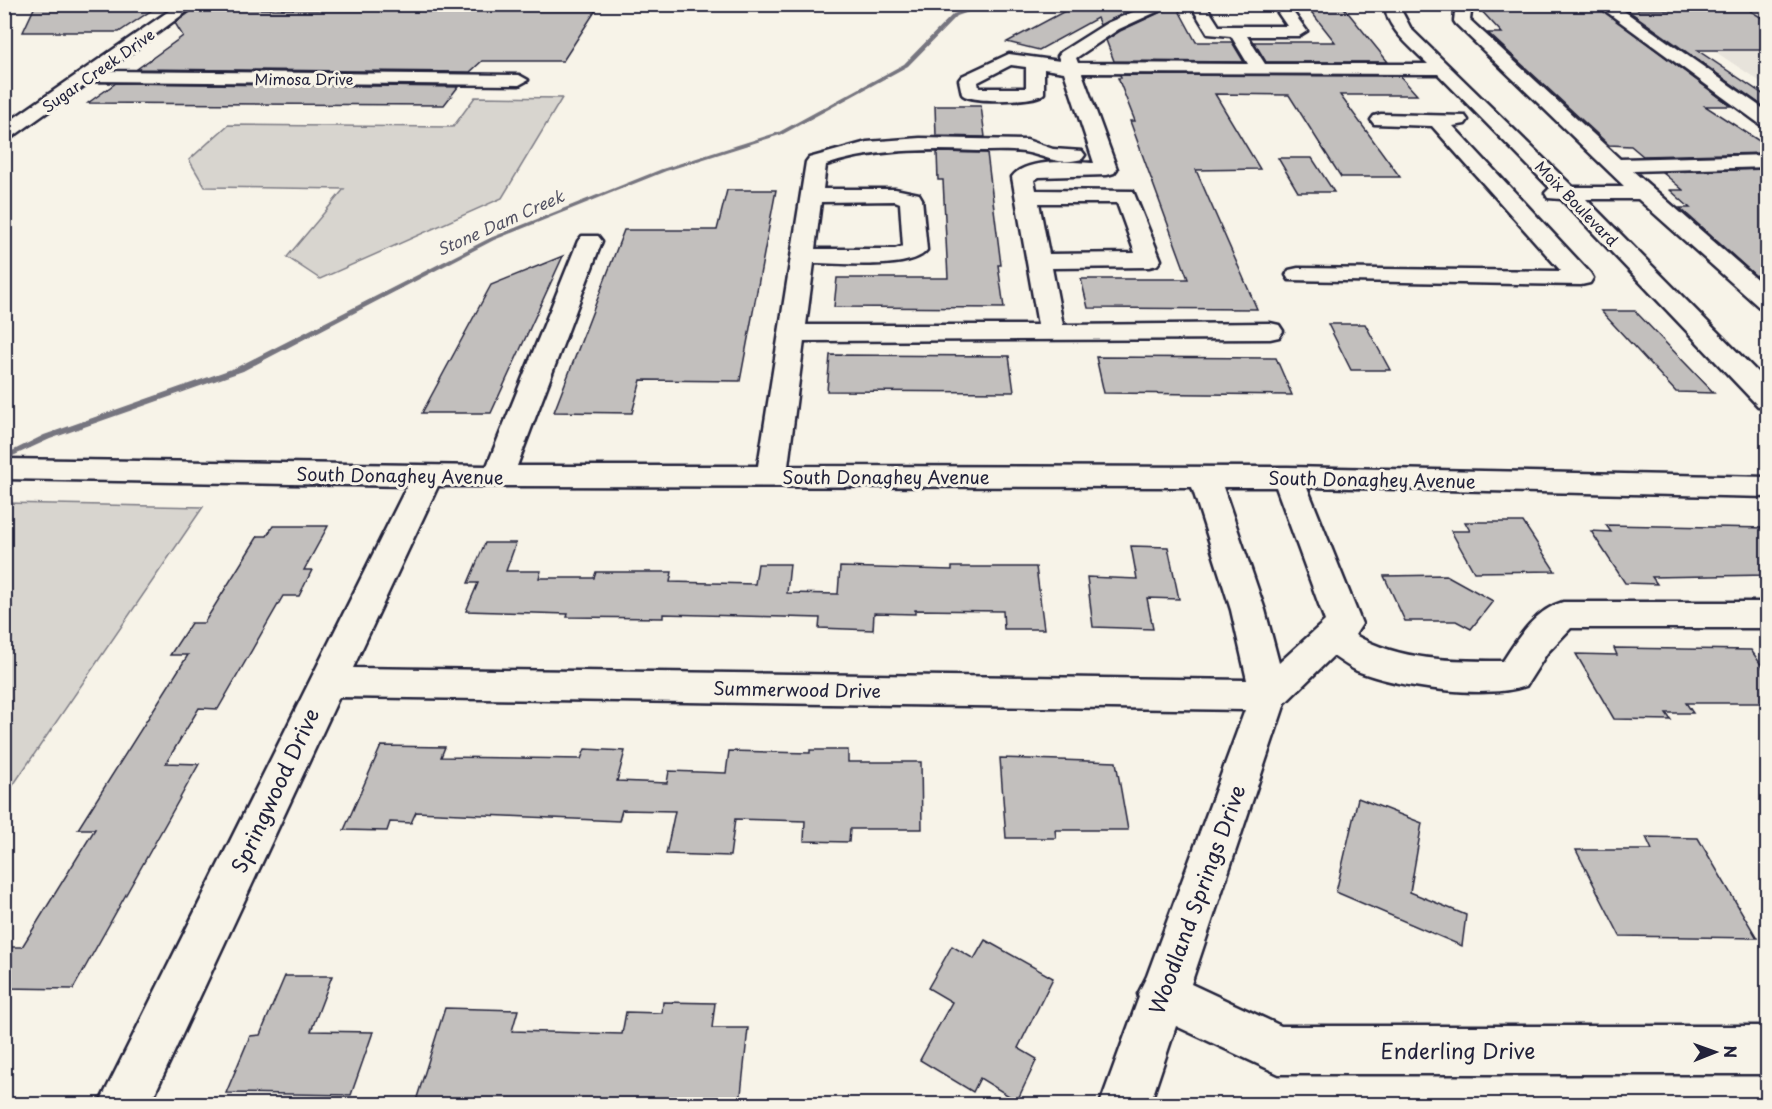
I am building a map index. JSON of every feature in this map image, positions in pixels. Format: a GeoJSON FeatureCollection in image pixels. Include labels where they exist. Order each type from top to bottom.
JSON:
{"type":"FeatureCollection","features":[{"type":"Feature","properties":{"kind":"street","name":"Sugar Creek Drive"},"geometry":{"type":"LineString","coordinates":[[4,134],[190,4]]}},
{"type":"Feature","properties":{"kind":"street"},"geometry":{"type":"LineString","coordinates":[[1052,333],[1023,177],[1032,172],[1107,169],[1067,56],[1113,26],[1167,4]]}},
{"type":"Feature","properties":{"kind":"street"},"geometry":{"type":"LineString","coordinates":[[1197,4],[1214,31],[1299,31],[1279,4]]}},
{"type":"Feature","properties":{"kind":"street","name":"Moix Boulevard"},"geometry":{"type":"LineString","coordinates":[[1394,4],[1393,10],[1404,31],[1568,193],[1767,400]]}},
{"type":"Feature","properties":{"kind":"street"},"geometry":{"type":"LineString","coordinates":[[1464,4],[1462,21],[1644,193],[1767,302]]}},
{"type":"Feature","properties":{"kind":"street"},"geometry":{"type":"LineString","coordinates":[[1603,4],[1767,121]]}},
{"type":"Feature","properties":{"kind":"street"},"geometry":{"type":"LineString","coordinates":[[1236,31],[1260,69]]}},
{"type":"Feature","properties":{"kind":"street"},"geometry":{"type":"LineString","coordinates":[[1035,64],[1071,68],[1443,69]]}},
{"type":"Feature","properties":{"kind":"street","name":"Mimosa Drive"},"geometry":{"type":"LineString","coordinates":[[89,76],[519,80]]}},
{"type":"Feature","properties":{"kind":"street"},"geometry":{"type":"LineString","coordinates":[[1381,120],[1496,120]]}},
{"type":"Feature","properties":{"kind":"street"},"geometry":{"type":"LineString","coordinates":[[1298,275],[1581,278],[1437,120]]}},
{"type":"Feature","properties":{"kind":"street"},"geometry":{"type":"LineString","coordinates":[[772,476],[816,162],[839,153],[872,146],[1027,146],[1050,155],[1102,154]]}},
{"type":"Feature","properties":{"kind":"street"},"geometry":{"type":"LineString","coordinates":[[1614,165],[1767,161]]}},
{"type":"Feature","properties":{"kind":"street"},"geometry":{"type":"LineString","coordinates":[[1504,194],[1644,193]]}},
{"type":"Feature","properties":{"kind":"street"},"geometry":{"type":"LineString","coordinates":[[802,256],[897,256],[915,250],[911,199],[895,195],[811,196]]}},
{"type":"Feature","properties":{"kind":"street"},"geometry":{"type":"LineString","coordinates":[[1026,197],[1125,196],[1149,260],[1039,261]]}},
{"type":"Feature","properties":{"kind":"street"},"geometry":{"type":"LineString","coordinates":[[498,476],[591,242]]}},
{"type":"Feature","properties":{"kind":"street"},"geometry":{"type":"LineString","coordinates":[[792,333],[1270,331]]}},
{"type":"Feature","properties":{"kind":"street","name":"South Donaghey Avenue"},"geometry":{"type":"LineString","coordinates":[[4,469],[427,476],[1205,479],[1288,477],[1767,486]]}},
{"type":"Feature","properties":{"kind":"street","name":"Springwood Drive"},"geometry":{"type":"LineString","coordinates":[[124,1104],[427,476]]}},
{"type":"Feature","properties":{"kind":"street","name":"Woodland Springs Drive"},"geometry":{"type":"LineString","coordinates":[[1125,1104],[1161,994],[1269,695],[1344,624],[1288,477]]}},
{"type":"Feature","properties":{"kind":"street"},"geometry":{"type":"LineString","coordinates":[[1205,479],[1248,610],[1269,695]]}},
{"type":"Feature","properties":{"kind":"street"},"geometry":{"type":"LineString","coordinates":[[1330,638],[1368,660],[1441,676],[1513,676],[1534,643],[1563,615],[1767,615]]}},
{"type":"Feature","properties":{"kind":"street","name":"Summerwood Drive"},"geometry":{"type":"LineString","coordinates":[[326,682],[1269,695]]}},
{"type":"Feature","properties":{"kind":"street","name":"Enderling Drive"},"geometry":{"type":"LineString","coordinates":[[1161,994],[1279,1050],[1767,1050]]}},
{"type":"Feature","properties":{"kind":"shaded area"},"geometry":{"type":"Polygon","coordinates":[[[1645,5],[1767,5],[1767,86],[1645,5]]]}},
{"type":"Feature","properties":{"kind":"shaded area"},"geometry":{"type":"Polygon","coordinates":[[[475,97],[562,98],[502,198],[320,279],[287,257],[344,189],[205,187],[189,160],[228,125],[453,127],[475,97]]]}},
{"type":"Feature","properties":{"kind":"shaded area"},"geometry":{"type":"Polygon","coordinates":[[[4,503],[203,507],[5,797],[4,797],[4,503]]]}},
{"type":"Feature","properties":{"kind":"building"},"geometry":{"type":"Polygon","coordinates":[[[36,4],[161,4],[119,32],[23,32],[36,4]]]}},
{"type":"Feature","properties":{"kind":"building"},"geometry":{"type":"Polygon","coordinates":[[[1078,4],[1145,4],[1100,25],[1097,18],[1039,50],[1007,42],[1078,4]]]}},
{"type":"Feature","properties":{"kind":"building"},"geometry":{"type":"Polygon","coordinates":[[[1305,4],[1341,4],[1388,62],[1266,62],[1254,42],[1335,42],[1305,4]]]}},
{"type":"Feature","properties":{"kind":"building"},"geometry":{"type":"Polygon","coordinates":[[[1541,4],[1594,4],[1731,106],[1705,106],[1767,146],[1767,153],[1643,156],[1631,146],[1609,145],[1488,33],[1502,33],[1478,7],[1547,9],[1541,4]]]}},
{"type":"Feature","properties":{"kind":"building"},"geometry":{"type":"Polygon","coordinates":[[[1619,4],[1631,4],[1638,10],[1749,10],[1767,21],[1767,50],[1697,50],[1767,97],[1767,106],[1763,106],[1619,4]]]}},
{"type":"Feature","properties":{"kind":"building"},"geometry":{"type":"Polygon","coordinates":[[[1176,5],[1196,42],[1232,42],[1244,62],[1114,61],[1106,40],[1176,5]]]}},
{"type":"Feature","properties":{"kind":"building"},"geometry":{"type":"Polygon","coordinates":[[[196,8],[413,11],[596,10],[563,61],[482,61],[470,72],[137,69],[183,36],[175,23],[196,8]]]}},
{"type":"Feature","properties":{"kind":"building"},"geometry":{"type":"Polygon","coordinates":[[[1120,75],[1400,76],[1417,95],[1340,95],[1400,177],[1341,177],[1289,95],[1215,94],[1260,169],[1196,170],[1257,309],[1088,308],[1081,279],[1188,279],[1130,121],[1135,121],[1118,78],[1121,78],[1120,75]]]}},
{"type":"Feature","properties":{"kind":"building"},"geometry":{"type":"Polygon","coordinates":[[[116,83],[458,87],[444,105],[88,103],[116,83]]]}},
{"type":"Feature","properties":{"kind":"building"},"geometry":{"type":"Polygon","coordinates":[[[935,106],[981,106],[985,137],[936,136],[935,106]]]}},
{"type":"Feature","properties":{"kind":"building"},"geometry":{"type":"Polygon","coordinates":[[[937,152],[987,153],[1004,308],[834,307],[837,278],[948,278],[943,180],[938,180],[937,152]]]}},
{"type":"Feature","properties":{"kind":"building"},"geometry":{"type":"Polygon","coordinates":[[[1278,158],[1312,158],[1334,192],[1298,192],[1278,158]]]}},
{"type":"Feature","properties":{"kind":"building"},"geometry":{"type":"Polygon","coordinates":[[[1767,169],[1767,286],[1680,208],[1690,208],[1670,190],[1683,190],[1662,172],[1767,169]]]}},
{"type":"Feature","properties":{"kind":"building"},"geometry":{"type":"Polygon","coordinates":[[[727,190],[776,190],[740,381],[641,380],[632,413],[554,412],[624,230],[717,230],[727,190]]]}},
{"type":"Feature","properties":{"kind":"building"},"geometry":{"type":"Polygon","coordinates":[[[563,256],[491,413],[422,413],[491,285],[563,256]]]}},
{"type":"Feature","properties":{"kind":"building"},"geometry":{"type":"Polygon","coordinates":[[[1601,311],[1635,311],[1714,393],[1676,392],[1601,311]]]}},
{"type":"Feature","properties":{"kind":"building"},"geometry":{"type":"Polygon","coordinates":[[[1328,324],[1365,324],[1390,370],[1351,370],[1328,324]]]}},
{"type":"Feature","properties":{"kind":"building"},"geometry":{"type":"Polygon","coordinates":[[[830,355],[1009,356],[1014,392],[827,391],[830,355]]]}},
{"type":"Feature","properties":{"kind":"building"},"geometry":{"type":"Polygon","coordinates":[[[1096,357],[1276,358],[1292,395],[1104,393],[1096,357]]]}},
{"type":"Feature","properties":{"kind":"building"},"geometry":{"type":"Polygon","coordinates":[[[1465,522],[1523,522],[1555,571],[1474,572],[1451,531],[1470,531],[1465,522]]]}},
{"type":"Feature","properties":{"kind":"building"},"geometry":{"type":"Polygon","coordinates":[[[1606,525],[1767,528],[1767,575],[1652,577],[1657,584],[1625,583],[1591,531],[1611,532],[1606,525]]]}},
{"type":"Feature","properties":{"kind":"building"},"geometry":{"type":"Polygon","coordinates":[[[273,526],[328,526],[304,570],[312,570],[299,596],[283,596],[218,709],[199,708],[166,763],[199,764],[73,989],[4,988],[4,947],[22,947],[95,829],[78,829],[188,655],[170,655],[191,623],[204,623],[258,536],[267,536],[273,526]]]}},
{"type":"Feature","properties":{"kind":"building"},"geometry":{"type":"Polygon","coordinates":[[[485,543],[516,543],[506,571],[541,571],[539,578],[594,578],[596,572],[672,572],[670,582],[755,584],[758,564],[790,564],[787,593],[838,594],[840,567],[952,570],[952,567],[1036,567],[1044,629],[1004,629],[1003,611],[915,610],[915,614],[874,613],[873,630],[819,628],[820,618],[663,614],[663,618],[567,617],[568,614],[466,611],[478,583],[468,583],[485,543]]]}},
{"type":"Feature","properties":{"kind":"building"},"geometry":{"type":"Polygon","coordinates":[[[1131,546],[1168,547],[1179,599],[1147,598],[1153,629],[1093,627],[1087,577],[1137,579],[1131,546]]]}},
{"type":"Feature","properties":{"kind":"building"},"geometry":{"type":"Polygon","coordinates":[[[1446,575],[1493,601],[1471,629],[1456,621],[1405,621],[1384,576],[1446,575]]]}},
{"type":"Feature","properties":{"kind":"building"},"geometry":{"type":"Polygon","coordinates":[[[1614,648],[1751,650],[1767,673],[1767,703],[1686,703],[1693,713],[1666,713],[1671,720],[1614,719],[1576,654],[1617,655],[1614,648]]]}},
{"type":"Feature","properties":{"kind":"building"},"geometry":{"type":"Polygon","coordinates":[[[381,746],[445,747],[441,757],[581,759],[585,749],[625,751],[617,781],[667,783],[669,771],[726,773],[729,751],[810,753],[810,750],[848,750],[848,762],[921,762],[922,829],[850,829],[849,842],[804,841],[805,821],[735,819],[730,856],[666,854],[675,811],[622,810],[619,821],[416,812],[411,823],[390,822],[387,831],[344,830],[381,746]]]}},
{"type":"Feature","properties":{"kind":"building"},"geometry":{"type":"Polygon","coordinates":[[[1000,758],[1116,762],[1128,830],[1055,830],[1056,838],[1006,838],[1000,758]]]}},
{"type":"Feature","properties":{"kind":"building"},"geometry":{"type":"Polygon","coordinates":[[[1358,798],[1422,823],[1410,892],[1466,915],[1462,946],[1336,892],[1358,798]]]}},
{"type":"Feature","properties":{"kind":"building"},"geometry":{"type":"Polygon","coordinates":[[[1646,837],[1698,838],[1757,938],[1620,936],[1576,850],[1652,850],[1646,837]]]}},
{"type":"Feature","properties":{"kind":"building"},"geometry":{"type":"Polygon","coordinates":[[[985,940],[1053,978],[1018,1048],[1037,1059],[1017,1101],[980,1078],[973,1092],[920,1060],[952,1002],[928,988],[952,946],[974,959],[985,940]]]}},
{"type":"Feature","properties":{"kind":"building"},"geometry":{"type":"Polygon","coordinates":[[[285,976],[332,976],[311,1031],[373,1032],[351,1095],[226,1093],[250,1036],[260,1035],[285,976]]]}},
{"type":"Feature","properties":{"kind":"building"},"geometry":{"type":"Polygon","coordinates":[[[663,1002],[715,1003],[712,1028],[748,1028],[740,1104],[415,1104],[445,1008],[518,1010],[512,1031],[622,1034],[626,1012],[662,1013],[663,1002]]]}},
{"type":"Feature","properties":{"kind":"waterway","name":"Stone Dam Creek"},"geometry":{"type":"LineString","coordinates":[[4,458],[47,437],[240,369],[492,239],[664,170],[781,133],[906,65],[955,15],[990,4]]}}]}
